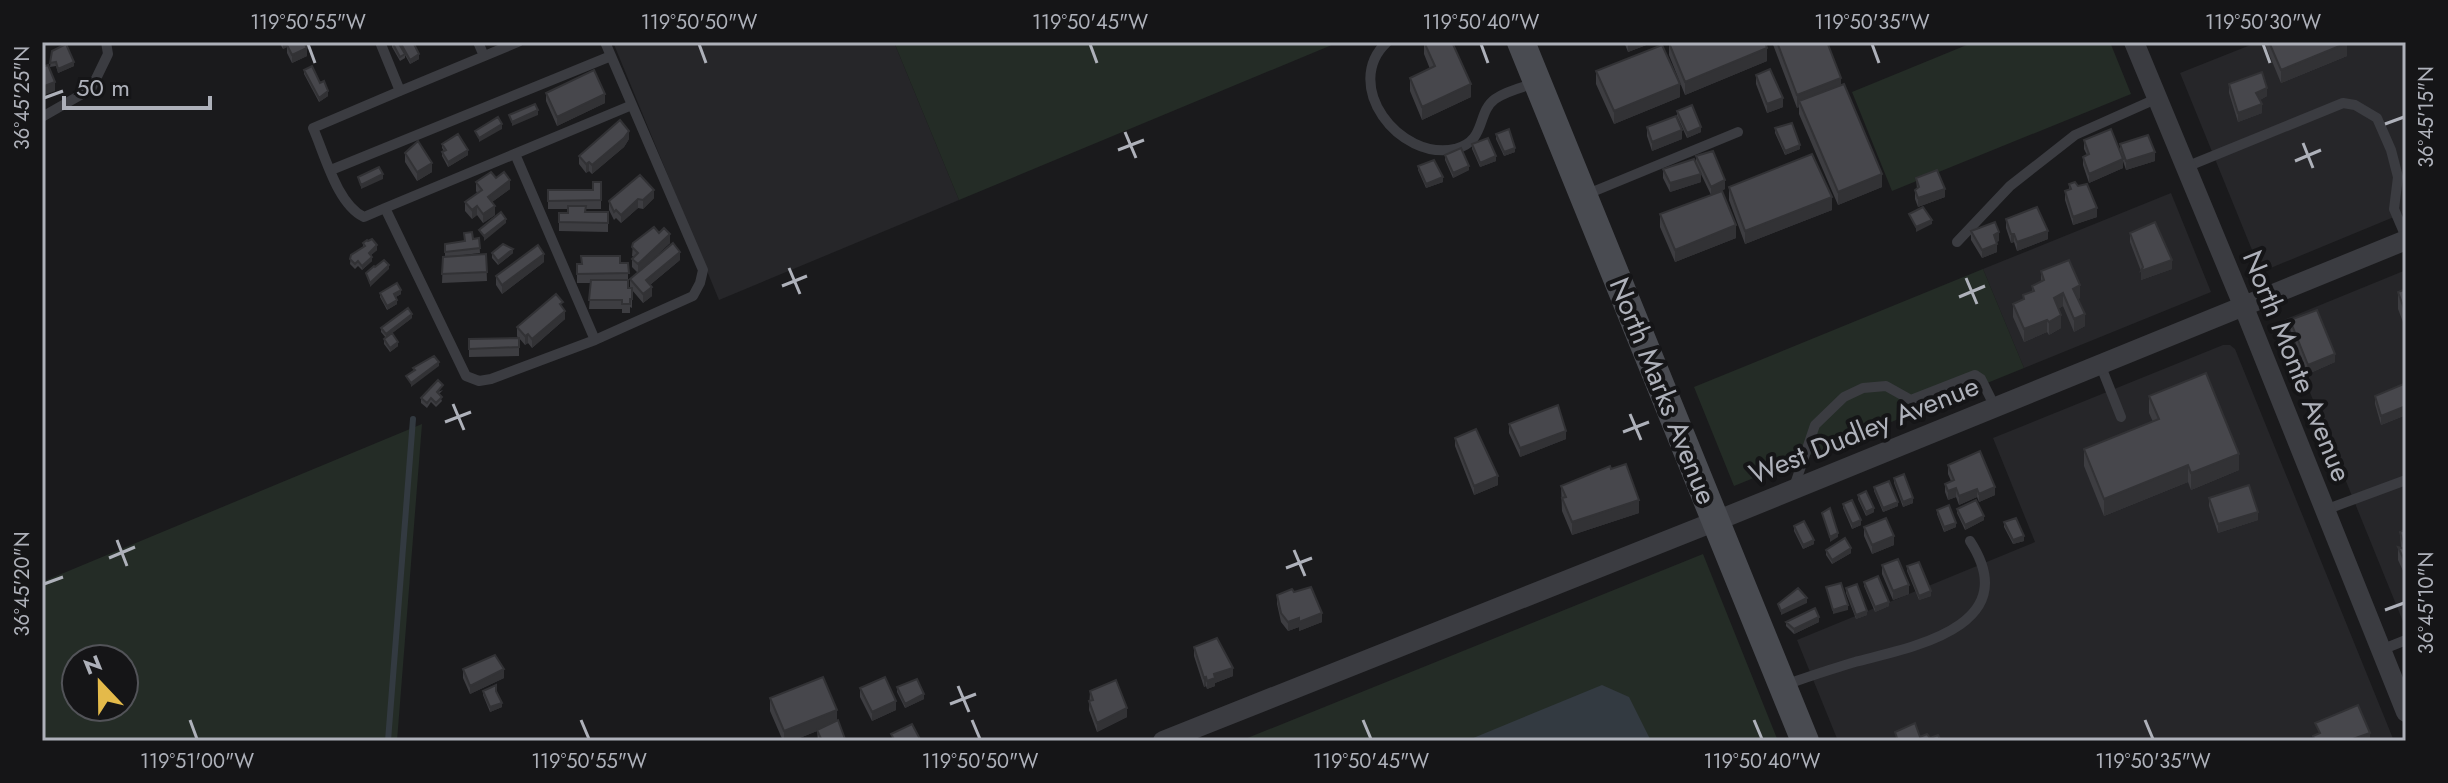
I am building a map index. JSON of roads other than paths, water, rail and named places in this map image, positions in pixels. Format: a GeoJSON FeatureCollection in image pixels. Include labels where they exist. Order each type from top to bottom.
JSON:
{"type":"FeatureCollection","features":[{"type":"Feature","properties":{"kind":"main road","name":"North Marks Avenue"},"geometry":{"type":"LineString","coordinates":[[1521,42],[1805,741]]}},
{"type":"Feature","properties":{"kind":"street","name":"North Monte Avenue"},"geometry":{"type":"LineString","coordinates":[[2134,42],[2406,712]]}},
{"type":"Feature","properties":{"kind":"street","name":"West Dudley Avenue"},"geometry":{"type":"LineString","coordinates":[[1163,741],[1716,521],[2406,238]]}},
{"type":"Feature","properties":{"kind":"lane"},"geometry":{"type":"LineString","coordinates":[[42,117],[91,89],[108,54],[106,42]]}},
{"type":"Feature","properties":{"kind":"lane"},"geometry":{"type":"LineString","coordinates":[[380,42],[400,91]]}},
{"type":"Feature","properties":{"kind":"lane"},"geometry":{"type":"LineString","coordinates":[[478,42],[484,56]]}},
{"type":"Feature","properties":{"kind":"lane"},"geometry":{"type":"LineString","coordinates":[[518,42],[313,128],[345,202],[354,212],[364,217],[632,105]]}},
{"type":"Feature","properties":{"kind":"lane"},"geometry":{"type":"LineString","coordinates":[[385,208],[466,376],[479,381],[595,340],[693,296],[703,270],[605,42]]}},
{"type":"Feature","properties":{"kind":"lane"},"geometry":{"type":"LineString","coordinates":[[1387,42],[1372,64],[1370,78],[1373,96],[1388,125],[1398,136],[1414,145],[1455,149],[1470,142],[1480,131],[1483,115],[1494,99],[1537,82]]}},
{"type":"Feature","properties":{"kind":"lane"},"geometry":{"type":"LineString","coordinates":[[331,170],[611,56]]}},
{"type":"Feature","properties":{"kind":"lane"},"geometry":{"type":"LineString","coordinates":[[1957,242],[2010,186],[2075,135],[2158,98]]}},
{"type":"Feature","properties":{"kind":"lane"},"geometry":{"type":"LineString","coordinates":[[2186,167],[2343,103],[2355,105],[2377,118],[2391,150],[2398,177],[2394,209],[2406,238]]}},
{"type":"Feature","properties":{"kind":"lane"},"geometry":{"type":"LineString","coordinates":[[1583,196],[1738,132]]}},
{"type":"Feature","properties":{"kind":"lane"},"geometry":{"type":"LineString","coordinates":[[515,154],[595,340]]}},
{"type":"Feature","properties":{"kind":"lane"},"geometry":{"type":"LineString","coordinates":[[2100,364],[2121,417]]}},
{"type":"Feature","properties":{"kind":"lane"},"geometry":{"type":"LineString","coordinates":[[1794,489],[1815,425],[1844,397],[1863,388],[1886,386],[1911,400],[1975,375],[1981,379],[1995,407]]}},
{"type":"Feature","properties":{"kind":"lane"},"geometry":{"type":"LineString","coordinates":[[2325,510],[2406,480]]}},
{"type":"Feature","properties":{"kind":"lane"},"geometry":{"type":"LineString","coordinates":[[1782,686],[1834,668],[1913,647],[1953,631],[1978,606],[1986,588],[1986,575],[1970,541]]}},
{"type":"Feature","properties":{"kind":"lane"},"geometry":{"type":"LineString","coordinates":[[2381,650],[2406,640]]}},
{"type":"Feature","properties":{"kind":"waterway"},"geometry":{"type":"LineString","coordinates":[[388,741],[413,419]]}}]}
